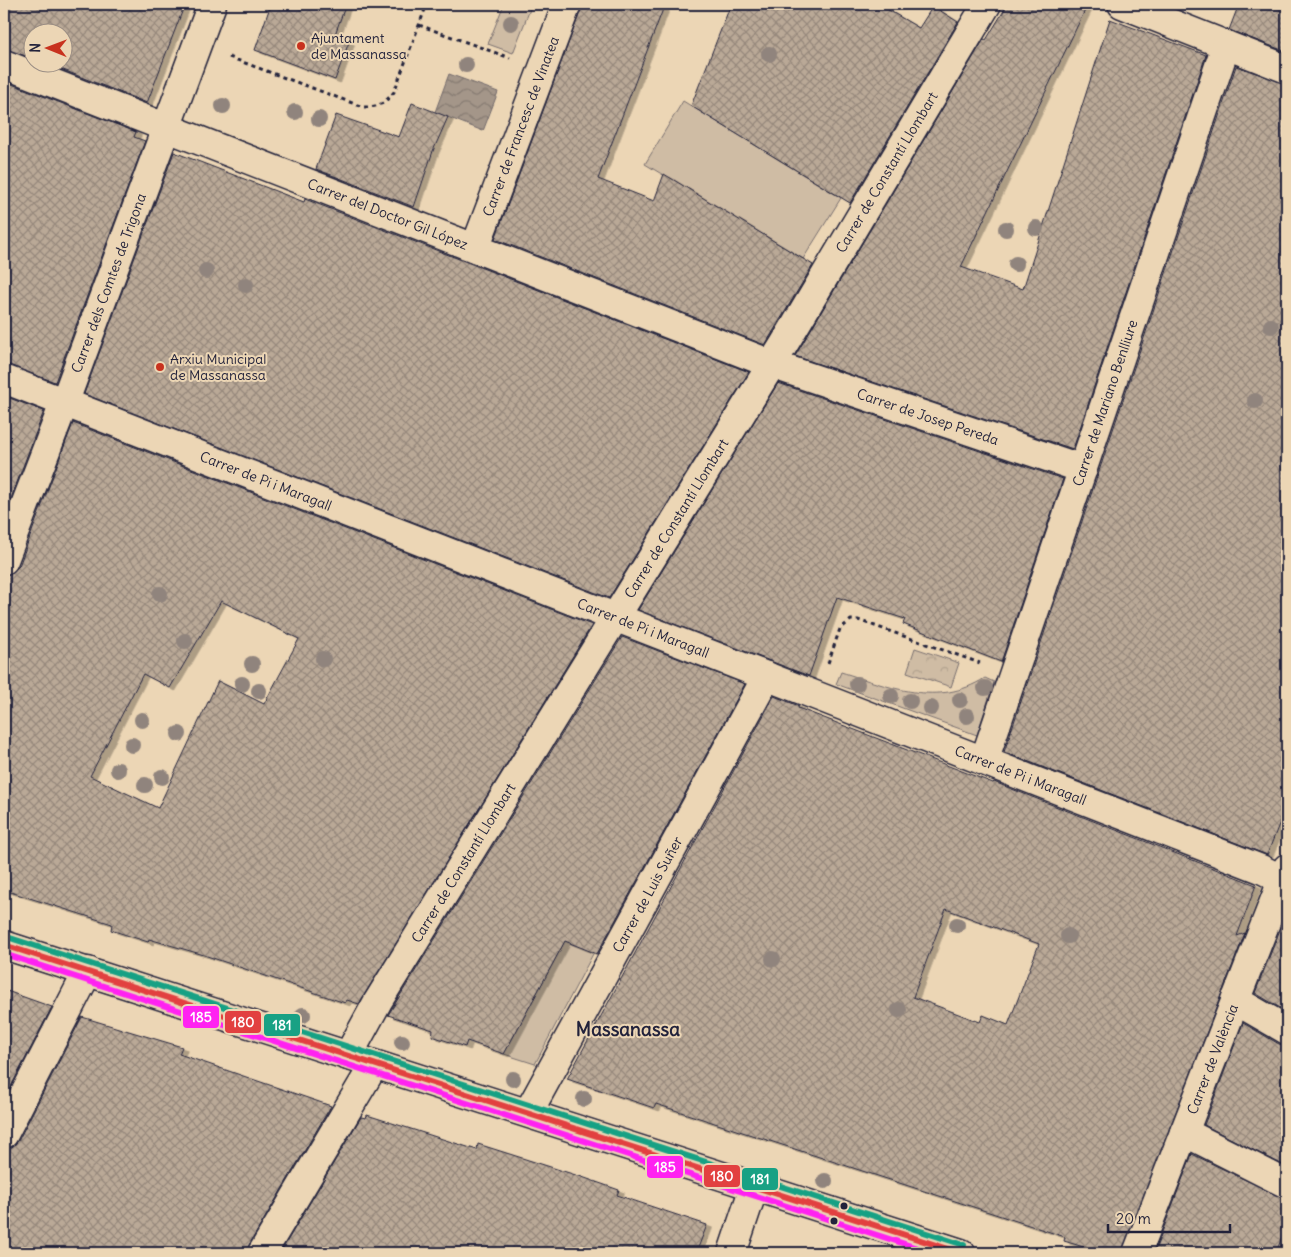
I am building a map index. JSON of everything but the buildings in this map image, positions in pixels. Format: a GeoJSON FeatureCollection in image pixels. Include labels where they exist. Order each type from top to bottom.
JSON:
{"type":"FeatureCollection","features":[{"type":"Feature","properties":{"kind":"street","name":"Carrer dels Comtes de Trigona"},"geometry":{"type":"LineString","coordinates":[[4,560],[65,402],[212,4]]}},
{"type":"Feature","properties":{"kind":"street","name":"Carrer de Francesc de Vinatea"},"geometry":{"type":"LineString","coordinates":[[475,248],[567,4]]}},
{"type":"Feature","properties":{"kind":"street","name":"Carrer de Constantí Llombart"},"geometry":{"type":"LineString","coordinates":[[348,1056],[378,1001],[616,618],[987,4]]}},
{"type":"Feature","properties":{"kind":"street"},"geometry":{"type":"LineString","coordinates":[[1122,4],[1287,69]]}},
{"type":"Feature","properties":{"kind":"street","name":"Carrer de Mariano Benlliure"},"geometry":{"type":"LineString","coordinates":[[984,761],[1226,45]]}},
{"type":"Feature","properties":{"kind":"street","name":"Carrer del Doctor Gil López"},"geometry":{"type":"LineString","coordinates":[[4,64],[771,364]]}},
{"type":"Feature","properties":{"kind":"street","name":"Carrer de Josep Pereda"},"geometry":{"type":"LineString","coordinates":[[771,364],[1083,469]]}},
{"type":"Feature","properties":{"kind":"street","name":"Carrer de Pi i Maragall"},"geometry":{"type":"LineString","coordinates":[[4,379],[1285,879]]}},
{"type":"Feature","properties":{"kind":"street","name":"Carrer de Luis Suñer"},"geometry":{"type":"LineString","coordinates":[[528,1113],[767,676]]}},
{"type":"Feature","properties":{"kind":"street","name":"Carrer de València"},"geometry":{"type":"LineString","coordinates":[[1137,1253],[1235,1000],[1285,879]]}},
{"type":"Feature","properties":{"kind":"street"},"geometry":{"type":"LineString","coordinates":[[4,944],[961,1253]]}},
{"type":"Feature","properties":{"kind":"street"},"geometry":{"type":"LineString","coordinates":[[4,1134],[88,971]]}},
{"type":"Feature","properties":{"kind":"street"},"geometry":{"type":"LineString","coordinates":[[1235,1000],[1287,1030]]}},
{"type":"Feature","properties":{"kind":"street"},"geometry":{"type":"LineString","coordinates":[[262,1253],[374,1065]]}},
{"type":"Feature","properties":{"kind":"street"},"geometry":{"type":"LineString","coordinates":[[1184,1132],[1287,1184]]}},
{"type":"Feature","properties":{"kind":"street"},"geometry":{"type":"LineString","coordinates":[[732,1253],[754,1187]]}},
{"type":"Feature","properties":{"kind":"path"},"geometry":{"type":"LineString","coordinates":[[227,56],[363,107],[374,107],[384,104],[394,92],[427,4]]}},
{"type":"Feature","properties":{"kind":"path"},"geometry":{"type":"LineString","coordinates":[[419,25],[516,60]]}},
{"type":"Feature","properties":{"kind":"path"},"geometry":{"type":"LineString","coordinates":[[825,670],[840,629],[851,620],[858,620],[989,666]]}},
{"type":"Feature","properties":{"kind":"green space"},"geometry":{"type":"Polygon","coordinates":[[[504,4],[532,4],[513,53],[488,44],[504,4]]]}},
{"type":"Feature","properties":{"kind":"green space"},"geometry":{"type":"Polygon","coordinates":[[[683,101],[841,198],[803,259],[645,164],[683,101]]]}},
{"type":"Feature","properties":{"kind":"green space"},"geometry":{"type":"Polygon","coordinates":[[[915,648],[959,663],[951,687],[907,672],[915,648]]]}},
{"type":"Feature","properties":{"kind":"green space"},"geometry":{"type":"Polygon","coordinates":[[[841,672],[914,692],[950,692],[967,687],[985,678],[994,682],[977,735],[836,684],[841,672]]]}},
{"type":"Feature","properties":{"kind":"green space"},"geometry":{"type":"Polygon","coordinates":[[[565,941],[594,952],[535,1064],[504,1054],[565,941]]]}},
{"type":"Feature","properties":{"kind":"water"},"geometry":{"type":"Polygon","coordinates":[[[449,74],[498,92],[483,131],[435,112],[449,74]]]}},
{"type":"Feature","properties":{"kind":"transit line","name":"181"},"geometry":{"type":"LineString","coordinates":[[7,937],[964,1245]]}},
{"type":"Feature","properties":{"kind":"transit line","name":"180"},"geometry":{"type":"LineString","coordinates":[[4,945],[961,1253]]}},
{"type":"Feature","properties":{"kind":"transit line","name":"185"},"geometry":{"type":"LineString","coordinates":[[4,954],[933,1253]]}},
{"type":"Feature","properties":{"kind":"place","name":"Ajuntament de Massanassa"},"geometry":{"type":"Point","coordinates":[301,46]}},
{"type":"Feature","properties":{"kind":"place","name":"Arxiu Municipal de Massanassa"},"geometry":{"type":"Point","coordinates":[160,367]}},
{"type":"Feature","properties":{"kind":"district","name":"Massanassa"},"geometry":{"type":"Point","coordinates":[628,1029]}}]}
